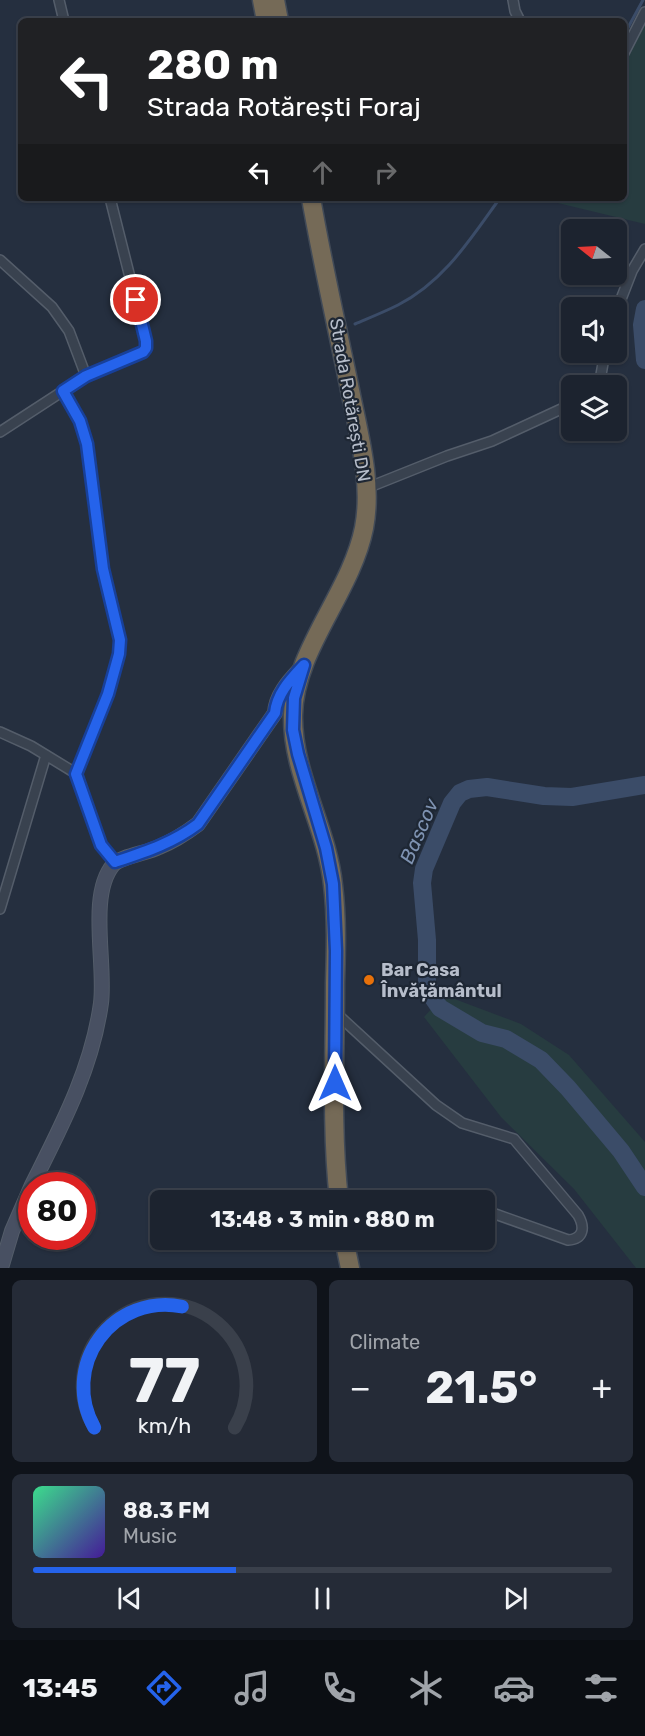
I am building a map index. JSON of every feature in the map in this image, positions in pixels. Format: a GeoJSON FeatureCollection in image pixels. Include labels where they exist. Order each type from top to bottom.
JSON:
{"type":"FeatureCollection","features":[{"type":"Feature","properties":{"kind":"highway"},"geometry":{"type":"LineString","coordinates":[[261,0],[265,18]]}},
{"type":"Feature","properties":{"kind":"highway"},"geometry":{"type":"LineString","coordinates":[[275,0],[278,18]]}},
{"type":"Feature","properties":{"kind":"highway"},"geometry":{"type":"LineString","coordinates":[[287,0],[290,18]]}},
{"type":"Feature","properties":{"kind":"highway","name":"Strada Rotărești DN"},"geometry":{"type":"LineString","coordinates":[[311,201],[360,441],[367,488],[364,529],[355,560],[304,665],[294,698],[293,730],[298,754],[332,875],[335,918],[335,1154],[338,1190]]}},
{"type":"Feature","properties":{"kind":"highway"},"geometry":{"type":"LineString","coordinates":[[346,1250],[350,1268]]}},
{"type":"Feature","properties":{"kind":"street"},"geometry":{"type":"LineString","coordinates":[[59,0],[63,18]]}},
{"type":"Feature","properties":{"kind":"street"},"geometry":{"type":"LineString","coordinates":[[513,0],[518,18]]}},
{"type":"Feature","properties":{"kind":"street"},"geometry":{"type":"LineString","coordinates":[[627,47],[645,12]]}},
{"type":"Feature","properties":{"kind":"street"},"geometry":{"type":"LineString","coordinates":[[0,432],[86,376],[143,352],[146,348],[111,201]]}},
{"type":"Feature","properties":{"kind":"street"},"geometry":{"type":"LineString","coordinates":[[622,297],[632,271],[645,249]]}},
{"type":"Feature","properties":{"kind":"street"},"geometry":{"type":"LineString","coordinates":[[0,260],[52,307],[69,331],[86,376]]}},
{"type":"Feature","properties":{"kind":"street"},"geometry":{"type":"LineString","coordinates":[[63,391],[80,421],[87,444],[103,569],[120,640],[119,654],[108,694],[76,774]]}},
{"type":"Feature","properties":{"kind":"street"},"geometry":{"type":"LineString","coordinates":[[367,488],[501,437],[561,409]]}},
{"type":"Feature","properties":{"kind":"street"},"geometry":{"type":"LineString","coordinates":[[38,1172],[81,1082],[92,1041],[102,985],[101,891],[104,879],[115,862],[157,848],[181,837],[198,824],[275,713],[276,703],[284,688],[304,665]]}},
{"type":"Feature","properties":{"kind":"street"},"geometry":{"type":"LineString","coordinates":[[275,713],[293,730]]}},
{"type":"Feature","properties":{"kind":"street"},"geometry":{"type":"LineString","coordinates":[[0,732],[19,740],[76,774],[101,845],[115,862]]}},
{"type":"Feature","properties":{"kind":"street"},"geometry":{"type":"LineString","coordinates":[[0,909],[46,755]]}},
{"type":"Feature","properties":{"kind":"street"},"geometry":{"type":"LineString","coordinates":[[335,1012],[436,1105],[462,1123],[514,1139],[578,1215],[582,1222],[582,1231],[576,1239],[568,1240],[495,1214]]}},
{"type":"Feature","properties":{"kind":"street"},"geometry":{"type":"LineString","coordinates":[[1,1268],[18,1217]]}},
{"type":"Feature","properties":{"kind":"green space"},"geometry":{"type":"Polygon","coordinates":[[[645,19],[645,224],[549,201],[627,201],[627,55],[645,19]]]}},
{"type":"Feature","properties":{"kind":"green space"},"geometry":{"type":"Polygon","coordinates":[[[444,995],[521,1024],[569,1055],[645,1142],[645,1268],[636,1268],[574,1189],[501,1117],[424,1017],[444,995]]]}},
{"type":"Feature","properties":{"kind":"waterway"},"geometry":{"type":"LineString","coordinates":[[627,29],[643,0]]}},
{"type":"Feature","properties":{"kind":"waterway"},"geometry":{"type":"LineString","coordinates":[[355,324],[398,305],[443,272],[498,201]]}},
{"type":"Feature","properties":{"kind":"waterway","name":"Bascov"},"geometry":{"type":"LineString","coordinates":[[645,309],[642,325],[645,360]]}},
{"type":"Feature","properties":{"kind":"waterway","name":"Bascov"},"geometry":{"type":"LineString","coordinates":[[645,785],[572,797],[544,796],[487,787],[469,789],[460,793],[452,803],[424,869],[422,883],[427,940],[427,982],[431,995],[440,1008],[482,1033],[506,1039],[541,1060],[621,1151],[645,1187]]}},
{"type":"Feature","properties":{"kind":"place","name":"Bar Casa Învățământul"},"geometry":{"type":"Point","coordinates":[369,980]}},
{"type":"Feature","properties":{"kind":"route"},"geometry":{"type":"LineString","coordinates":[[136,300],[146,341],[146,348],[143,352],[86,376],[63,391],[80,421],[87,444],[103,569],[120,640],[116,669],[108,694],[76,774],[101,845],[115,862],[181,837],[198,824],[209,809],[275,713],[276,703],[284,688],[304,665],[294,698],[293,730],[331,867],[336,951],[335,1083]]}}]}
